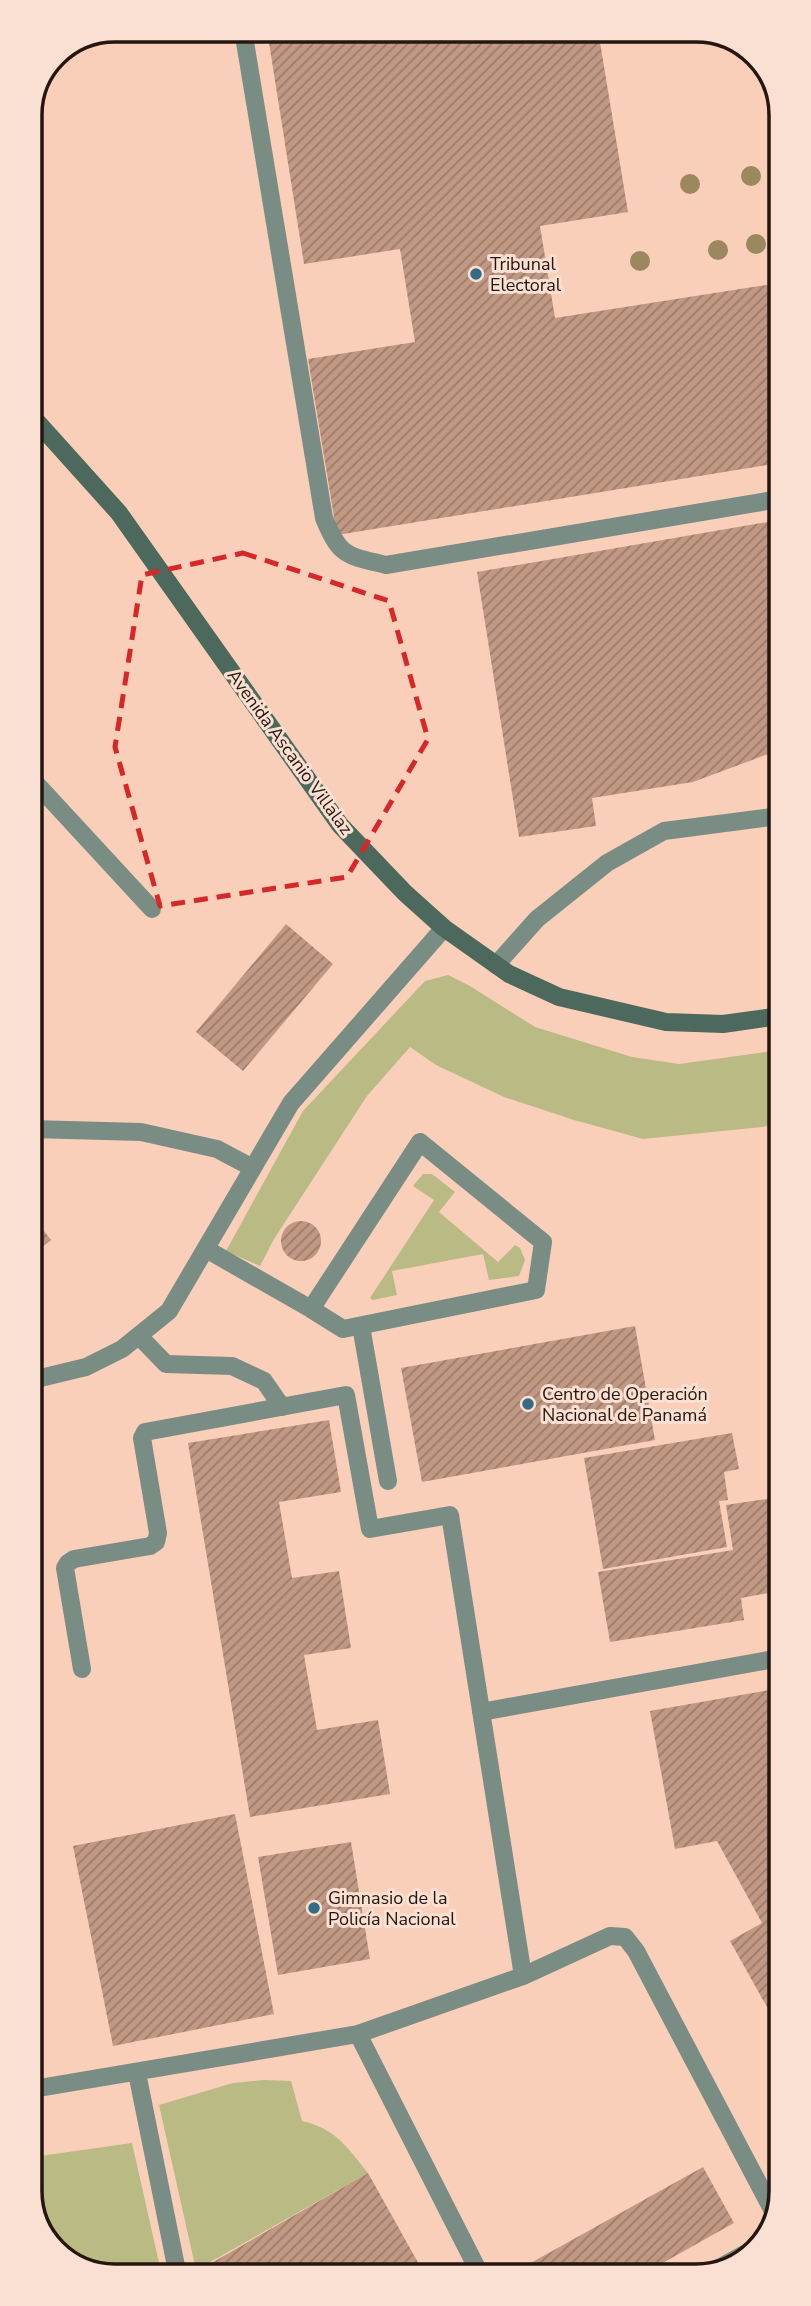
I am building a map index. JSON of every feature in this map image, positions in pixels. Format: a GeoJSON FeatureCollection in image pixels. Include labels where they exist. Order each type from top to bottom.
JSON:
{"type":"FeatureCollection","features":[{"type":"Feature","properties":{"kind":"main road","name":"Avenida Ascanio Villalaz"},"geometry":{"type":"LineString","coordinates":[[42,427],[119,513],[340,825],[405,893],[444,929],[509,974],[559,996],[666,1022],[723,1024],[769,1018]]}},
{"type":"Feature","properties":{"kind":"lane"},"geometry":{"type":"LineString","coordinates":[[245,42],[324,517],[335,543],[352,557],[386,565],[769,501]]}},
{"type":"Feature","properties":{"kind":"lane"},"geometry":{"type":"LineString","coordinates":[[42,790],[152,909]]}},
{"type":"Feature","properties":{"kind":"lane"},"geometry":{"type":"LineString","coordinates":[[496,965],[537,919],[607,863],[664,831],[769,817]]}},
{"type":"Feature","properties":{"kind":"lane"},"geometry":{"type":"LineString","coordinates":[[42,1378],[86,1367],[122,1349],[169,1311],[291,1102],[444,929]]}},
{"type":"Feature","properties":{"kind":"lane"},"geometry":{"type":"LineString","coordinates":[[42,1129],[141,1132],[216,1149],[253,1168]]}},
{"type":"Feature","properties":{"kind":"lane"},"geometry":{"type":"LineString","coordinates":[[206,1249],[343,1329],[536,1290],[543,1242],[420,1142],[311,1309]]}},
{"type":"Feature","properties":{"kind":"lane"},"geometry":{"type":"LineString","coordinates":[[361,1326],[388,1481]]}},
{"type":"Feature","properties":{"kind":"lane"},"geometry":{"type":"LineString","coordinates":[[139,1336],[166,1364],[232,1366],[264,1381],[282,1407]]}},
{"type":"Feature","properties":{"kind":"lane"},"geometry":{"type":"LineString","coordinates":[[82,1669],[65,1568],[75,1559],[150,1546],[156,1542],[158,1533],[142,1438],[145,1432],[346,1395],[370,1529],[450,1516],[523,1976]]}},
{"type":"Feature","properties":{"kind":"lane"},"geometry":{"type":"LineString","coordinates":[[481,1712],[769,1660]]}},
{"type":"Feature","properties":{"kind":"lane"},"geometry":{"type":"LineString","coordinates":[[42,2088],[358,2034],[523,1976],[610,1936],[625,1937],[636,1951],[768,2202]]}},
{"type":"Feature","properties":{"kind":"lane"},"geometry":{"type":"LineString","coordinates":[[358,2034],[475,2264]]}},
{"type":"Feature","properties":{"kind":"lane"},"geometry":{"type":"LineString","coordinates":[[137,2073],[176,2264]]}},
{"type":"Feature","properties":{"kind":"highlighted area"},"geometry":{"type":"Polygon","coordinates":[[[243,553],[389,601],[428,739],[347,877],[160,906],[115,747],[142,575],[243,553]]]}},
{"type":"Feature","properties":{"kind":"green space"},"geometry":{"type":"Polygon","coordinates":[[[448,975],[535,1027],[632,1057],[679,1064],[769,1052],[769,1126],[643,1139],[504,1097],[436,1065],[410,1047],[367,1096],[274,1239],[260,1266],[226,1251],[303,1111],[425,981],[448,975]]]}},
{"type":"Feature","properties":{"kind":"green space"},"geometry":{"type":"Polygon","coordinates":[[[423,1174],[432,1174],[455,1192],[439,1212],[498,1262],[515,1245],[520,1248],[525,1260],[519,1276],[489,1280],[483,1254],[392,1271],[397,1295],[373,1300],[370,1298],[434,1200],[413,1186],[423,1174]]]}},
{"type":"Feature","properties":{"kind":"green space"},"geometry":{"type":"Polygon","coordinates":[[[291,2081],[302,2121],[332,2134],[347,2147],[368,2173],[207,2264],[195,2264],[159,2105],[233,2083],[291,2081]]]}},
{"type":"Feature","properties":{"kind":"green space"},"geometry":{"type":"Polygon","coordinates":[[[132,2143],[159,2264],[96,2262],[63,2243],[54,2232],[44,2210],[42,2156],[132,2143]]]}},
{"type":"Feature","properties":{"kind":"building","name":"Tribunal Electoral"},"geometry":{"type":"Polygon","coordinates":[[[269,42],[600,42],[628,212],[540,226],[555,318],[769,285],[769,465],[337,535],[308,359],[415,342],[400,249],[304,264],[269,42]]]}},
{"type":"Feature","properties":{"kind":"building"},"geometry":{"type":"Polygon","coordinates":[[[769,522],[769,754],[693,782],[592,798],[596,826],[519,837],[477,572],[769,522]]]}},
{"type":"Feature","properties":{"kind":"building"},"geometry":{"type":"Polygon","coordinates":[[[286,924],[333,964],[243,1071],[196,1032],[286,924]]]}},
{"type":"Feature","properties":{"kind":"building"},"geometry":{"type":"Polygon","coordinates":[[[301,1221],[315,1227],[321,1241],[315,1255],[301,1261],[287,1255],[281,1241],[287,1227],[301,1221]]]}},
{"type":"Feature","properties":{"kind":"building"},"geometry":{"type":"Polygon","coordinates":[[[42,1228],[51,1240],[42,1247],[42,1228]]]}},
{"type":"Feature","properties":{"kind":"building","name":"Centro de Operación Nacional de Panamá"},"geometry":{"type":"Polygon","coordinates":[[[635,1326],[655,1440],[422,1482],[401,1368],[635,1326]]]}},
{"type":"Feature","properties":{"kind":"building"},"geometry":{"type":"Polygon","coordinates":[[[329,1420],[341,1492],[279,1502],[292,1578],[339,1571],[351,1648],[304,1655],[317,1730],[378,1720],[390,1794],[250,1817],[188,1443],[329,1420]]]}},
{"type":"Feature","properties":{"kind":"building"},"geometry":{"type":"Polygon","coordinates":[[[732,1433],[739,1469],[724,1472],[728,1500],[719,1501],[727,1547],[603,1569],[584,1458],[732,1433]]]}},
{"type":"Feature","properties":{"kind":"building"},"geometry":{"type":"Polygon","coordinates":[[[769,1499],[769,1593],[741,1598],[744,1620],[610,1642],[598,1572],[733,1550],[726,1505],[769,1499]]]}},
{"type":"Feature","properties":{"kind":"building"},"geometry":{"type":"Polygon","coordinates":[[[769,1690],[769,2011],[730,1941],[762,1923],[717,1841],[675,1849],[650,1711],[769,1690]]]}},
{"type":"Feature","properties":{"kind":"building"},"geometry":{"type":"Polygon","coordinates":[[[235,1814],[274,2014],[113,2046],[73,1846],[235,1814]]]}},
{"type":"Feature","properties":{"kind":"building","name":"Gimnasio de la Policía Nacional"},"geometry":{"type":"Polygon","coordinates":[[[351,1842],[370,1959],[278,1975],[258,1857],[351,1842]]]}},
{"type":"Feature","properties":{"kind":"building"},"geometry":{"type":"Polygon","coordinates":[[[703,2167],[734,2223],[661,2264],[529,2264],[703,2167]]]}},
{"type":"Feature","properties":{"kind":"building"},"geometry":{"type":"Polygon","coordinates":[[[368,2173],[419,2264],[210,2264],[368,2173]]]}},
{"type":"Feature","properties":{"kind":"place","name":"Tribunal Electoral"},"geometry":{"type":"Point","coordinates":[476,274]}},
{"type":"Feature","properties":{"kind":"place","name":"Centro de Operación Nacional de Panamá"},"geometry":{"type":"Point","coordinates":[528,1404]}},
{"type":"Feature","properties":{"kind":"place","name":"Gimnasio de la Policía Nacional"},"geometry":{"type":"Point","coordinates":[314,1908]}}]}
